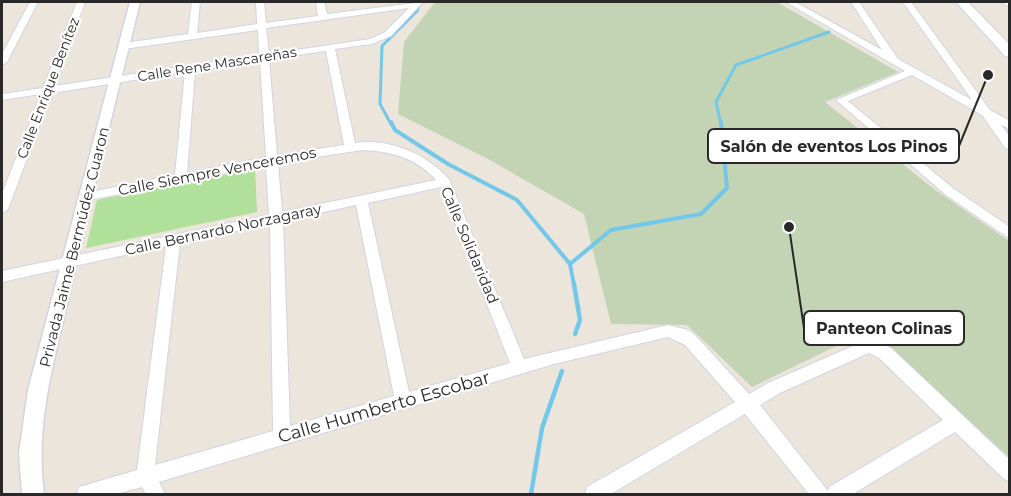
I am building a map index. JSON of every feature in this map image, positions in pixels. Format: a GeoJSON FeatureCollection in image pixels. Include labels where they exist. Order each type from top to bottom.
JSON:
{"type":"FeatureCollection","features":[{"type":"Feature","properties":{"kind":"main road"},"geometry":{"type":"LineString","coordinates":[[962,2],[1010,52]]}},
{"type":"Feature","properties":{"kind":"street"},"geometry":{"type":"LineString","coordinates":[[2,62],[33,2]]}},
{"type":"Feature","properties":{"kind":"street","name":"Calle Enrique Benítez"},"geometry":{"type":"LineString","coordinates":[[2,209],[81,2]]}},
{"type":"Feature","properties":{"kind":"street","name":"Privada Jaime Bermúdez Cuaron"},"geometry":{"type":"LineString","coordinates":[[33,495],[29,450],[34,409],[67,261],[135,2]]}},
{"type":"Feature","properties":{"kind":"street"},"geometry":{"type":"LineString","coordinates":[[192,36],[196,2]]}},
{"type":"Feature","properties":{"kind":"street"},"geometry":{"type":"LineString","coordinates":[[260,2],[276,218],[282,437]]}},
{"type":"Feature","properties":{"kind":"street"},"geometry":{"type":"LineString","coordinates":[[320,2],[323,17]]}},
{"type":"Feature","properties":{"kind":"street"},"geometry":{"type":"LineString","coordinates":[[790,2],[804,6],[894,61],[1010,126]]}},
{"type":"Feature","properties":{"kind":"street"},"geometry":{"type":"LineString","coordinates":[[855,2],[894,61]]}},
{"type":"Feature","properties":{"kind":"street"},"geometry":{"type":"LineString","coordinates":[[907,2],[1010,146]]}},
{"type":"Feature","properties":{"kind":"street"},"geometry":{"type":"LineString","coordinates":[[124,46],[323,17],[383,5],[419,3]]}},
{"type":"Feature","properties":{"kind":"street","name":"Calle Rene Mascareñas"},"geometry":{"type":"LineString","coordinates":[[2,97],[382,38],[419,3]]}},
{"type":"Feature","properties":{"kind":"street"},"geometry":{"type":"LineString","coordinates":[[330,46],[350,147]]}},
{"type":"Feature","properties":{"kind":"street"},"geometry":{"type":"LineString","coordinates":[[181,178],[190,68]]}},
{"type":"Feature","properties":{"kind":"street"},"geometry":{"type":"LineString","coordinates":[[914,71],[841,100],[950,192],[1010,234]]}},
{"type":"Feature","properties":{"kind":"street","name":"Calle Solidaridad"},"geometry":{"type":"LineString","coordinates":[[350,147],[376,146],[398,151],[433,169],[445,182],[520,367]]}},
{"type":"Feature","properties":{"kind":"street","name":"Calle Siempre Venceremos"},"geometry":{"type":"LineString","coordinates":[[85,197],[271,160],[350,147]]}},
{"type":"Feature","properties":{"kind":"street","name":"Calle Bernardo Norzagaray"},"geometry":{"type":"LineString","coordinates":[[2,276],[445,182]]}},
{"type":"Feature","properties":{"kind":"street"},"geometry":{"type":"LineString","coordinates":[[361,201],[404,401]]}},
{"type":"Feature","properties":{"kind":"street"},"geometry":{"type":"LineString","coordinates":[[156,495],[145,475],[174,239]]}},
{"type":"Feature","properties":{"kind":"street","name":"Calle Humberto Escobar"},"geometry":{"type":"LineString","coordinates":[[86,495],[145,475],[520,367],[591,347],[663,332],[683,335],[747,404]]}},
{"type":"Feature","properties":{"kind":"street"},"geometry":{"type":"LineString","coordinates":[[594,495],[747,404],[849,353],[868,346],[885,353],[1010,473]]}},
{"type":"Feature","properties":{"kind":"street"},"geometry":{"type":"LineString","coordinates":[[747,404],[820,495]]}},
{"type":"Feature","properties":{"kind":"street"},"geometry":{"type":"LineString","coordinates":[[836,495],[956,422]]}},
{"type":"Feature","properties":{"kind":"green space"},"geometry":{"type":"Polygon","coordinates":[[[435,2],[777,2],[898,72],[825,102],[934,189],[1009,241],[1009,457],[869,330],[752,387],[687,325],[611,324],[584,214],[488,159],[398,114],[404,42],[435,2]]]}},
{"type":"Feature","properties":{"kind":"green space"},"geometry":{"type":"Polygon","coordinates":[[[255,169],[257,212],[86,248],[97,200],[255,169]]]}},
{"type":"Feature","properties":{"kind":"waterway"},"geometry":{"type":"LineString","coordinates":[[391,124],[380,104],[382,46],[417,11],[420,2]]}},
{"type":"Feature","properties":{"kind":"waterway"},"geometry":{"type":"LineString","coordinates":[[721,124],[716,102],[736,65],[829,32]]}},
{"type":"Feature","properties":{"kind":"waterway"},"geometry":{"type":"LineString","coordinates":[[391,122],[395,130],[448,164],[517,200],[570,264]]}},
{"type":"Feature","properties":{"kind":"waterway"},"geometry":{"type":"LineString","coordinates":[[570,264],[611,230],[701,214],[727,188],[721,122]]}},
{"type":"Feature","properties":{"kind":"waterway"},"geometry":{"type":"LineString","coordinates":[[570,264],[574,285]]}},
{"type":"Feature","properties":{"kind":"waterway"},"geometry":{"type":"LineString","coordinates":[[574,284],[580,320],[575,334]]}},
{"type":"Feature","properties":{"kind":"waterway"},"geometry":{"type":"LineString","coordinates":[[531,494],[542,428],[562,371]]}},
{"type":"Feature","properties":{"kind":"place","name":"Salón de eventos Los Pinos"},"geometry":{"type":"Point","coordinates":[988,75]}},
{"type":"Feature","properties":{"kind":"place","name":"Panteon Colinas"},"geometry":{"type":"Point","coordinates":[789,227]}}]}
